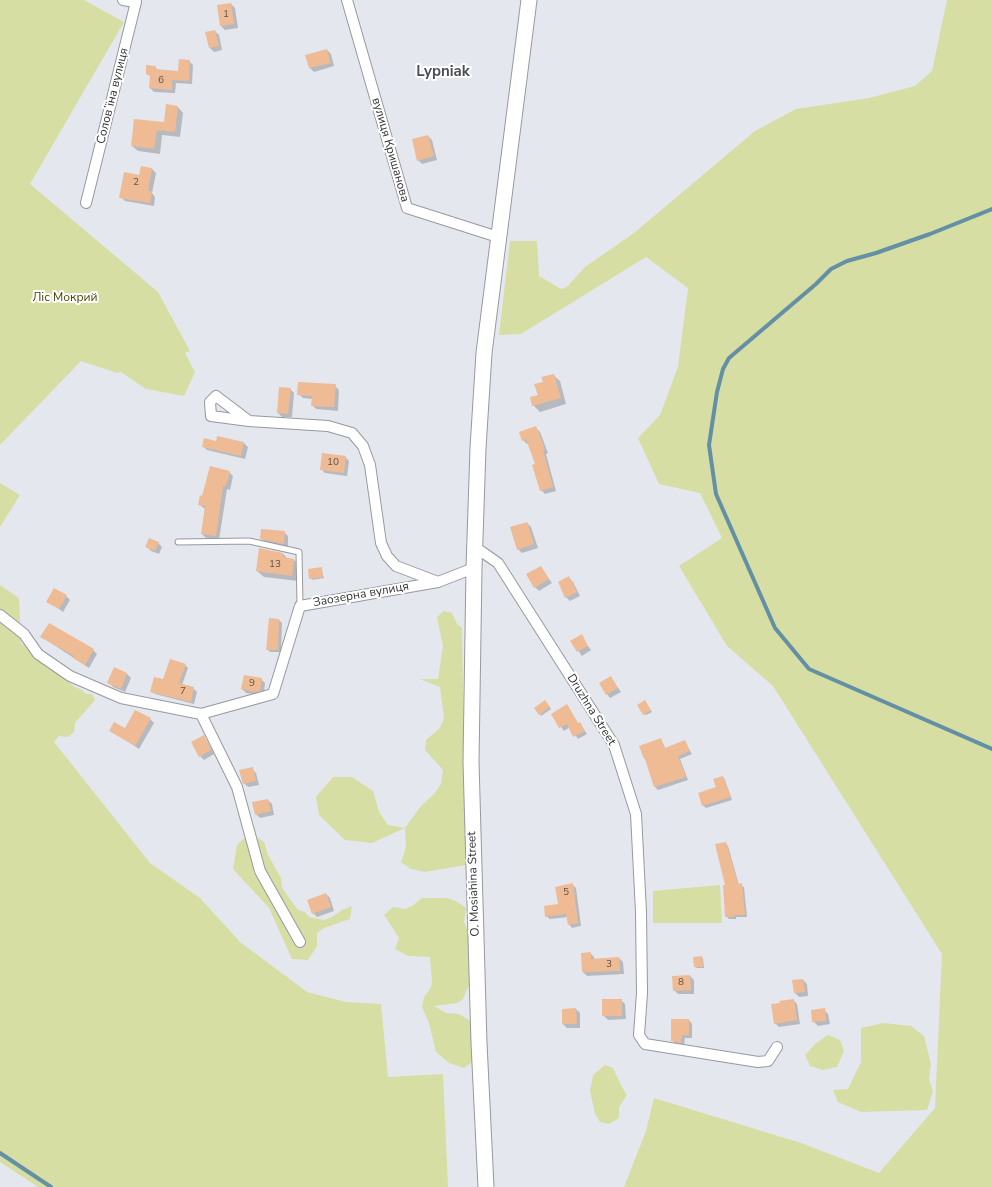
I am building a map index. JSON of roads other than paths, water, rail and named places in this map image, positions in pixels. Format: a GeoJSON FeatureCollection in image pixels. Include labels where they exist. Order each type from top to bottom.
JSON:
{"type":"FeatureCollection","features":[{"type":"Feature","properties":{"kind":"main road"},"geometry":{"type":"LineString","coordinates":[[474,547],[484,353],[528,0]]}},
{"type":"Feature","properties":{"kind":"main road","name":"O. Mosiahina Street"},"geometry":{"type":"LineString","coordinates":[[474,547],[471,762],[478,1006],[486,1187]]}},
{"type":"Feature","properties":{"kind":"street","name":"Соловʼїна вулиця"},"geometry":{"type":"LineString","coordinates":[[86,203],[137,1],[123,0]]}},
{"type":"Feature","properties":{"kind":"street","name":"вулиця Кришанова"},"geometry":{"type":"LineString","coordinates":[[346,0],[407,208],[498,237]]}},
{"type":"Feature","properties":{"kind":"street","name":"Заозерна вулиця"},"geometry":{"type":"LineString","coordinates":[[249,422],[328,426],[352,433],[363,446],[370,465],[381,543],[387,556],[396,566],[438,582]]}},
{"type":"Feature","properties":{"kind":"street","name":"Druzhna Street"},"geometry":{"type":"LineString","coordinates":[[474,547],[498,563],[614,746],[636,814],[641,912],[642,993],[639,1035],[645,1044],[758,1062],[768,1060],[777,1047]]}},
{"type":"Feature","properties":{"kind":"street","name":"Заозерна вулиця"},"geometry":{"type":"LineString","coordinates":[[0,615],[24,634],[38,654],[70,676],[120,698],[201,714],[273,694],[300,606],[438,582],[474,568]]}},
{"type":"Feature","properties":{"kind":"street"},"geometry":{"type":"LineString","coordinates":[[201,714],[237,788],[260,871],[300,942]]}},
{"type":"Feature","properties":{"kind":"lane"},"geometry":{"type":"LineString","coordinates":[[178,542],[248,540],[299,552],[300,606]]}},
{"type":"Feature","properties":{"kind":"waterway"},"geometry":{"type":"LineString","coordinates":[[992,209],[930,234],[847,261],[831,269],[729,358],[723,369],[717,392],[709,445],[716,494],[775,628],[809,669],[992,749]]}},
{"type":"Feature","properties":{"kind":"waterway"},"geometry":{"type":"LineString","coordinates":[[0,1153],[51,1187]]}},
{"type":"Feature","properties":{"kind":"district","name":"Lypniak"},"geometry":{"type":"Point","coordinates":[443,72]}},
{"type":"Feature","properties":{"kind":"park label","name":"Ліс Мокрий"},"geometry":{"type":"Point","coordinates":[65,298]}}]}
